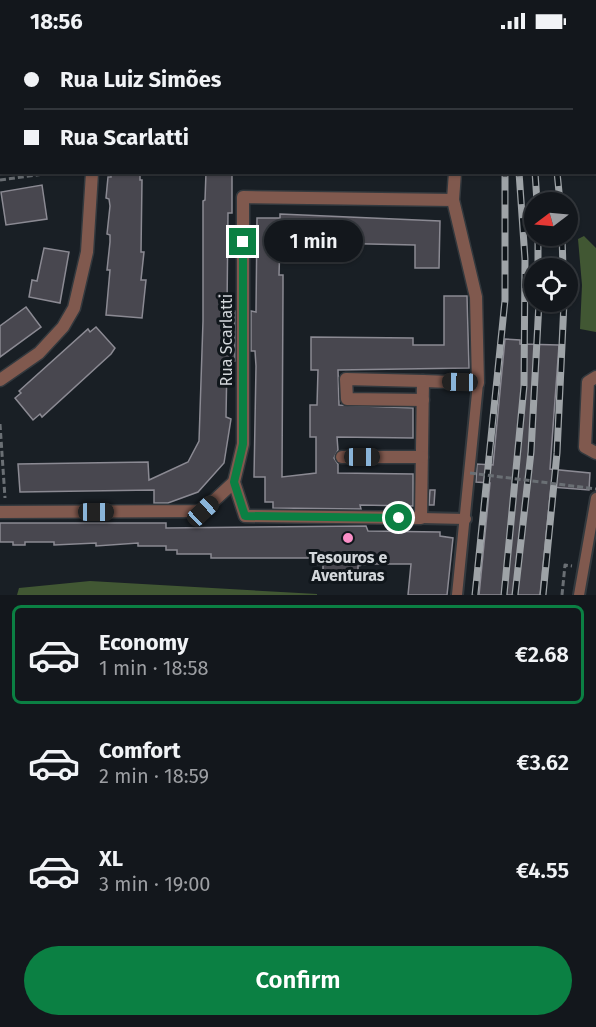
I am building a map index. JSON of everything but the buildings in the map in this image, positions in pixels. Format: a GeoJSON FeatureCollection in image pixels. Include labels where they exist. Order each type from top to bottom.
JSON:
{"type":"FeatureCollection","features":[{"type":"Feature","properties":{"kind":"street"},"geometry":{"type":"LineString","coordinates":[[0,380],[39,353],[63,327],[74,308],[87,252],[92,174]]}},
{"type":"Feature","properties":{"kind":"street"},"geometry":{"type":"LineString","coordinates":[[455,174],[453,200],[476,297],[478,382],[457,595]]}},
{"type":"Feature","properties":{"kind":"street","name":"Rua Scarlatti"},"geometry":{"type":"LineString","coordinates":[[234,482],[243,444],[243,197],[453,200]]}},
{"type":"Feature","properties":{"kind":"street"},"geometry":{"type":"LineString","coordinates":[[596,377],[588,382],[585,447],[596,453]]}},
{"type":"Feature","properties":{"kind":"street"},"geometry":{"type":"LineString","coordinates":[[423,400],[347,399],[346,379],[478,382]]}},
{"type":"Feature","properties":{"kind":"street"},"geometry":{"type":"LineString","coordinates":[[421,518],[423,381]]}},
{"type":"Feature","properties":{"kind":"street"},"geometry":{"type":"LineString","coordinates":[[342,457],[422,457]]}},
{"type":"Feature","properties":{"kind":"street"},"geometry":{"type":"LineString","coordinates":[[3,512],[203,511],[234,482],[245,516],[466,519]]}},
{"type":"Feature","properties":{"kind":"street"},"geometry":{"type":"LineString","coordinates":[[579,595],[596,498]]}},
{"type":"Feature","properties":{"kind":"path"},"geometry":{"type":"LineString","coordinates":[[0,180],[44,174]]}},
{"type":"Feature","properties":{"kind":"path"},"geometry":{"type":"LineString","coordinates":[[0,424],[3,512]]}},
{"type":"Feature","properties":{"kind":"path"},"geometry":{"type":"LineString","coordinates":[[470,474],[596,489]]}},
{"type":"Feature","properties":{"kind":"green space"},"geometry":{"type":"Polygon","coordinates":[[[584,236],[596,248],[596,332],[580,329],[582,285],[578,239],[584,236]]]}},
{"type":"Feature","properties":{"kind":"green space"},"geometry":{"type":"Polygon","coordinates":[[[90,581],[317,595],[17,595],[19,588],[90,581]]]}},
{"type":"Feature","properties":{"kind":"railway"},"geometry":{"type":"LineString","coordinates":[[475,595],[505,300],[505,174]]}},
{"type":"Feature","properties":{"kind":"railway"},"geometry":{"type":"LineString","coordinates":[[504,595],[524,386],[525,259],[519,174]]}},
{"type":"Feature","properties":{"kind":"railway"},"geometry":{"type":"LineString","coordinates":[[535,174],[536,192]]}},
{"type":"Feature","properties":{"kind":"railway"},"geometry":{"type":"LineString","coordinates":[[557,174],[559,192]]}},
{"type":"Feature","properties":{"kind":"railway"},"geometry":{"type":"LineString","coordinates":[[538,246],[538,258]]}},
{"type":"Feature","properties":{"kind":"railway"},"geometry":{"type":"LineString","coordinates":[[562,246],[563,258]]}},
{"type":"Feature","properties":{"kind":"railway"},"geometry":{"type":"LineString","coordinates":[[515,595],[531,452],[538,312]]}},
{"type":"Feature","properties":{"kind":"railway"},"geometry":{"type":"LineString","coordinates":[[543,595],[557,453],[564,312]]}},
{"type":"Feature","properties":{"kind":"place","name":"Tesouros e Aventuras"},"geometry":{"type":"Point","coordinates":[348,538]}},
{"type":"Feature","properties":{"kind":"route"},"geometry":{"type":"LineString","coordinates":[[243,242],[243,444],[234,482],[241,509],[245,516],[399,518]]}}]}
